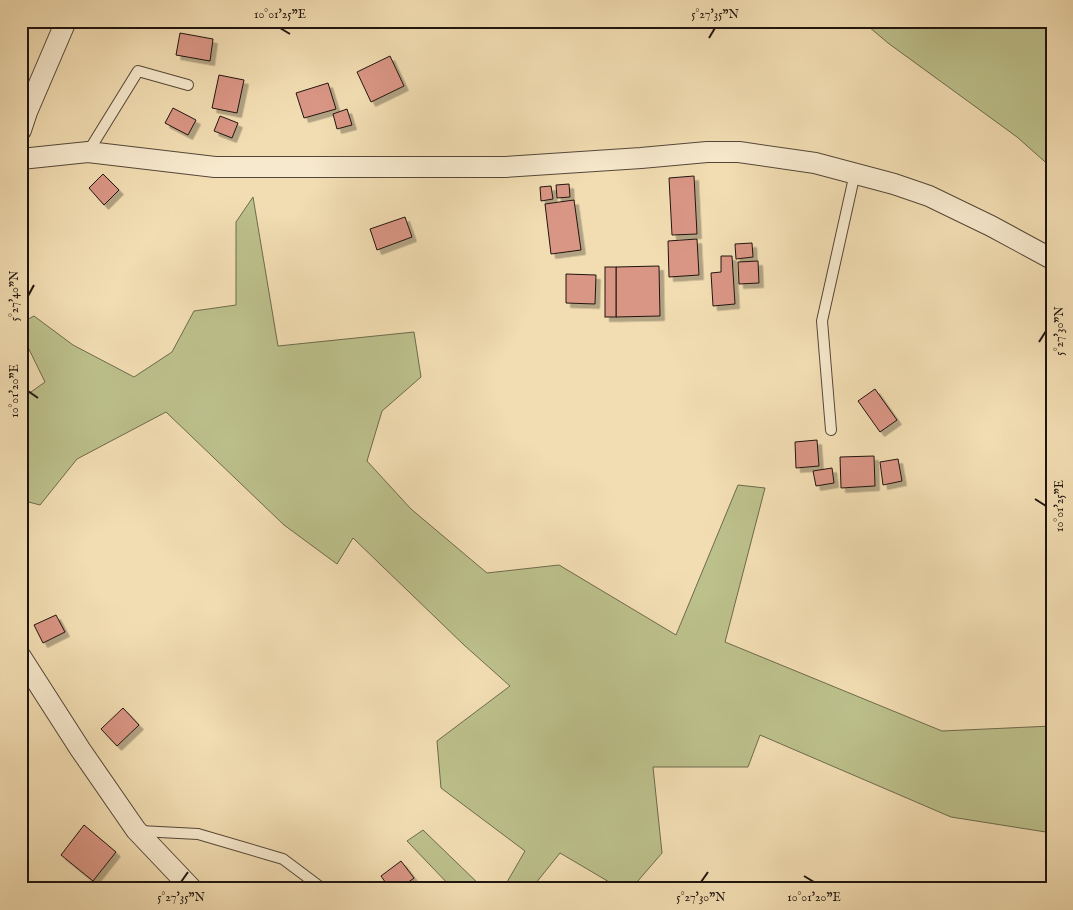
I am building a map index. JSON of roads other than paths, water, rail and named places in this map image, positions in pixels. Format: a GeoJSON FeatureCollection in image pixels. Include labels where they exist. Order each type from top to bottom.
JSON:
{"type":"FeatureCollection","features":[{"type":"Feature","properties":{"kind":"street"},"geometry":{"type":"LineString","coordinates":[[21,130],[66,21]]}},
{"type":"Feature","properties":{"kind":"street"},"geometry":{"type":"LineString","coordinates":[[21,159],[88,152],[215,167],[505,166],[707,152],[739,152],[815,163],[855,173],[929,196],[992,226],[1052,259]]}},
{"type":"Feature","properties":{"kind":"street"},"geometry":{"type":"LineString","coordinates":[[21,657],[80,749],[136,830],[192,889]]}},
{"type":"Feature","properties":{"kind":"lane"},"geometry":{"type":"LineString","coordinates":[[88,152],[138,71],[188,85]]}},
{"type":"Feature","properties":{"kind":"lane"},"geometry":{"type":"LineString","coordinates":[[831,430],[822,321],[855,173]]}},
{"type":"Feature","properties":{"kind":"lane"},"geometry":{"type":"LineString","coordinates":[[136,830],[198,834],[282,859],[323,889]]}}]}
